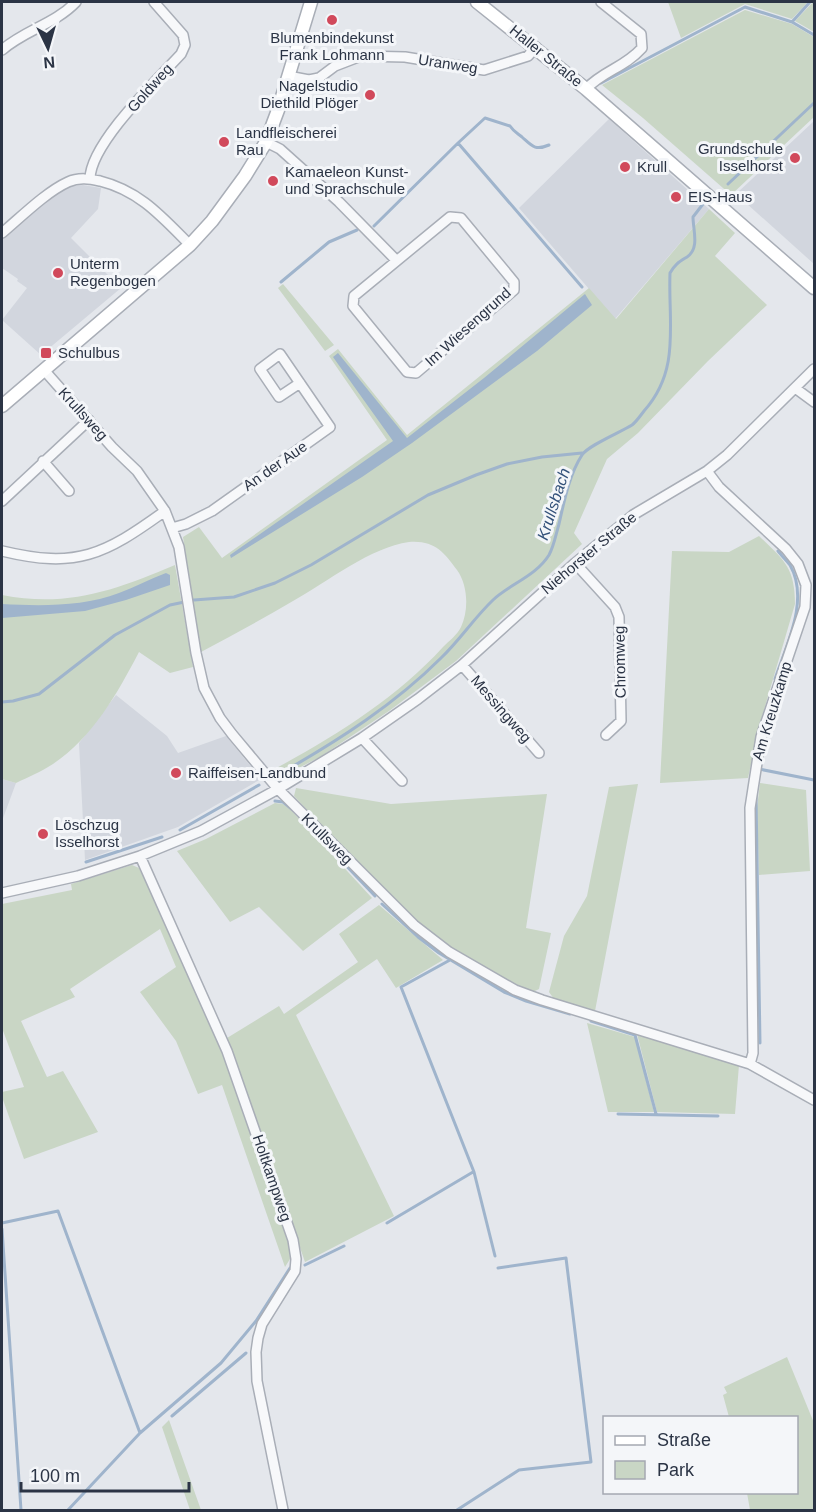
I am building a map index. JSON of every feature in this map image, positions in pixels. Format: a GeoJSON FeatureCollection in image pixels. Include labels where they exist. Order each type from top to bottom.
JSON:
{"type":"FeatureCollection","features":[{"type":"Feature","properties":{"kind":"street"},"geometry":{"type":"LineString","coordinates":[[2,50],[23,35],[61,15],[76,2]]}},
{"type":"Feature","properties":{"kind":"street","name":"Goldweg"},"geometry":{"type":"LineString","coordinates":[[90,179],[90,169],[97,154],[120,122],[181,54],[185,45],[183,35],[153,2]]}},
{"type":"Feature","properties":{"kind":"street"},"geometry":{"type":"LineString","coordinates":[[2,406],[190,245],[212,221],[245,176],[266,142],[311,2]]}},
{"type":"Feature","properties":{"kind":"street","name":"Haller Straße"},"geometry":{"type":"LineString","coordinates":[[477,2],[586,88],[814,288]]}},
{"type":"Feature","properties":{"kind":"street","name":"Haller Straße"},"geometry":{"type":"LineString","coordinates":[[586,88],[595,80],[631,61],[642,48],[641,34],[601,2]]}},
{"type":"Feature","properties":{"kind":"street","name":"Uranweg"},"geometry":{"type":"LineString","coordinates":[[288,76],[309,80],[319,78],[335,66],[361,56],[405,57],[484,70],[528,56],[536,47]]}},
{"type":"Feature","properties":{"kind":"street"},"geometry":{"type":"LineString","coordinates":[[266,142],[280,149],[339,202],[396,261]]}},
{"type":"Feature","properties":{"kind":"street"},"geometry":{"type":"LineString","coordinates":[[2,233],[60,186],[75,179],[90,179],[115,185],[134,194],[149,205],[190,245]]}},
{"type":"Feature","properties":{"kind":"street","name":"Im Wiesengrund"},"geometry":{"type":"LineString","coordinates":[[450,218],[461,218],[514,282],[514,290],[416,373],[407,372],[353,306],[354,296],[396,261],[450,218]]}},
{"type":"Feature","properties":{"kind":"street","name":"An der Aue"},"geometry":{"type":"LineString","coordinates":[[172,528],[212,511],[330,427],[300,383],[280,354],[260,369],[279,397],[300,383]]}},
{"type":"Feature","properties":{"kind":"street","name":"Niehorster Straße"},"geometry":{"type":"LineString","coordinates":[[2,893],[78,876],[201,831],[278,789],[362,738],[462,665],[633,514],[707,471],[727,455],[814,369]]}},
{"type":"Feature","properties":{"kind":"street","name":"Krullsweg"},"geometry":{"type":"LineString","coordinates":[[44,370],[137,471],[165,511],[179,547],[204,688],[220,718],[278,789],[414,925],[458,957],[515,990],[750,1064],[814,1100]]}},
{"type":"Feature","properties":{"kind":"street"},"geometry":{"type":"LineString","coordinates":[[795,388],[814,402]]}},
{"type":"Feature","properties":{"kind":"street"},"geometry":{"type":"LineString","coordinates":[[2,501],[89,420]]}},
{"type":"Feature","properties":{"kind":"street"},"geometry":{"type":"LineString","coordinates":[[43,461],[69,491]]}},
{"type":"Feature","properties":{"kind":"street","name":"Am Kreuzkamp"},"geometry":{"type":"LineString","coordinates":[[707,471],[719,487],[792,556],[798,564],[806,585],[805,607],[761,736],[750,808],[753,1053],[750,1064]]}},
{"type":"Feature","properties":{"kind":"street"},"geometry":{"type":"LineString","coordinates":[[2,551],[32,559],[58,560],[83,557],[126,540],[165,511]]}},
{"type":"Feature","properties":{"kind":"street","name":"Chromweg"},"geometry":{"type":"LineString","coordinates":[[575,563],[615,607],[619,617],[621,722],[606,735]]}},
{"type":"Feature","properties":{"kind":"street","name":"Messingweg"},"geometry":{"type":"LineString","coordinates":[[462,665],[539,753]]}},
{"type":"Feature","properties":{"kind":"street"},"geometry":{"type":"LineString","coordinates":[[362,738],[402,781]]}},
{"type":"Feature","properties":{"kind":"street","name":"Holtkampweg"},"geometry":{"type":"LineString","coordinates":[[140,855],[227,1051],[293,1240],[295,1271],[262,1324],[256,1352],[257,1380],[283,1510]]}},
{"type":"Feature","properties":{"kind":"shaded area"},"geometry":{"type":"Polygon","coordinates":[[[609,119],[709,209],[615,319],[519,208],[609,119]]]}},
{"type":"Feature","properties":{"kind":"shaded area","name":"Grundschule Isselhorst"},"geometry":{"type":"Polygon","coordinates":[[[814,121],[814,264],[736,194],[814,121]]]}},
{"type":"Feature","properties":{"kind":"shaded area","name":"Unterm Regenbogen"},"geometry":{"type":"Polygon","coordinates":[[[83,185],[101,188],[98,209],[71,238],[121,288],[41,355],[2,320],[27,288],[2,268],[2,237],[62,190],[83,185]]]}},
{"type":"Feature","properties":{"kind":"shaded area"},"geometry":{"type":"Polygon","coordinates":[[[116,695],[167,736],[178,753],[226,736],[261,779],[178,827],[85,860],[79,743],[116,695]]]}},
{"type":"Feature","properties":{"kind":"shaded area"},"geometry":{"type":"Polygon","coordinates":[[[2,779],[16,783],[2,821],[2,779]]]}},
{"type":"Feature","properties":{"kind":"green space"},"geometry":{"type":"Polygon","coordinates":[[[668,2],[808,2],[792,19],[745,4],[681,38],[668,2]]]}},
{"type":"Feature","properties":{"kind":"green space"},"geometry":{"type":"Polygon","coordinates":[[[814,2],[814,32],[795,21],[814,2]]]}},
{"type":"Feature","properties":{"kind":"green space"},"geometry":{"type":"Polygon","coordinates":[[[745,10],[792,24],[814,37],[814,117],[731,195],[602,85],[745,10]]]}},
{"type":"Feature","properties":{"kind":"green space"},"geometry":{"type":"Polygon","coordinates":[[[709,209],[735,233],[715,256],[767,305],[708,361],[638,433],[607,459],[574,533],[582,544],[456,661],[389,711],[320,757],[287,774],[271,771],[340,731],[384,700],[425,666],[456,635],[464,620],[466,605],[461,576],[448,558],[432,545],[409,542],[395,545],[350,566],[282,608],[201,652],[183,537],[199,527],[222,558],[387,440],[329,356],[338,349],[407,435],[589,288],[616,319],[709,209]]]}},
{"type":"Feature","properties":{"kind":"green space"},"geometry":{"type":"Polygon","coordinates":[[[283,284],[334,345],[325,351],[278,288],[283,284]]]}},
{"type":"Feature","properties":{"kind":"green space"},"geometry":{"type":"Polygon","coordinates":[[[759,536],[786,565],[793,582],[795,604],[759,727],[748,778],[660,783],[672,551],[729,552],[759,536]]]}},
{"type":"Feature","properties":{"kind":"green space"},"geometry":{"type":"Polygon","coordinates":[[[175,565],[193,667],[170,673],[139,652],[103,714],[80,741],[48,767],[16,783],[2,779],[2,595],[48,599],[70,598],[111,589],[175,565]]]}},
{"type":"Feature","properties":{"kind":"green space"},"geometry":{"type":"Polygon","coordinates":[[[760,783],[806,790],[810,871],[759,875],[757,808],[760,783]]]}},
{"type":"Feature","properties":{"kind":"green space"},"geometry":{"type":"Polygon","coordinates":[[[638,784],[595,1011],[554,999],[549,992],[564,936],[587,896],[609,787],[638,784]]]}},
{"type":"Feature","properties":{"kind":"green space"},"geometry":{"type":"Polygon","coordinates":[[[296,788],[391,804],[547,794],[526,928],[551,933],[539,989],[533,992],[481,967],[431,934],[410,917],[389,898],[294,796],[296,788]]]}},
{"type":"Feature","properties":{"kind":"green space"},"geometry":{"type":"Polygon","coordinates":[[[275,803],[283,804],[290,809],[372,898],[303,951],[259,907],[230,922],[177,851],[206,839],[275,803]]]}},
{"type":"Feature","properties":{"kind":"green space"},"geometry":{"type":"Polygon","coordinates":[[[132,865],[139,868],[171,933],[222,1051],[289,1241],[290,1259],[285,1267],[222,1085],[198,1094],[176,1041],[140,992],[176,967],[160,929],[70,989],[75,997],[21,1021],[47,1077],[63,1071],[98,1132],[24,1159],[2,1097],[2,1092],[24,1087],[2,1028],[2,904],[72,890],[71,884],[132,865]]]}},
{"type":"Feature","properties":{"kind":"green space"},"geometry":{"type":"Polygon","coordinates":[[[379,905],[443,960],[396,988],[377,959],[296,1015],[394,1216],[305,1262],[227,1038],[279,1006],[284,1014],[358,962],[339,934],[379,905]]]}},
{"type":"Feature","properties":{"kind":"green space"},"geometry":{"type":"Polygon","coordinates":[[[587,1023],[635,1037],[654,1112],[608,1112],[587,1023]]]}},
{"type":"Feature","properties":{"kind":"green space"},"geometry":{"type":"Polygon","coordinates":[[[637,1034],[739,1065],[735,1114],[657,1112],[637,1034]]]}},
{"type":"Feature","properties":{"kind":"green space"},"geometry":{"type":"Polygon","coordinates":[[[787,1357],[814,1423],[814,1510],[750,1510],[747,1494],[798,1494],[798,1416],[729,1416],[723,1395],[727,1393],[724,1387],[787,1357]]]}},
{"type":"Feature","properties":{"kind":"green space"},"geometry":{"type":"Polygon","coordinates":[[[169,1420],[201,1510],[190,1510],[162,1427],[169,1420]]]}},
{"type":"Feature","properties":{"kind":"water"},"geometry":{"type":"Polygon","coordinates":[[[585,294],[592,305],[537,351],[362,477],[231,558],[230,555],[393,441],[333,357],[338,353],[407,438],[585,294]]]}},
{"type":"Feature","properties":{"kind":"water"},"geometry":{"type":"Polygon","coordinates":[[[166,573],[170,575],[170,585],[126,600],[85,611],[2,618],[2,604],[46,605],[91,601],[119,593],[166,573]]]}},
{"type":"Feature","properties":{"kind":"waterway"},"geometry":{"type":"LineString","coordinates":[[792,22],[810,2]]}},
{"type":"Feature","properties":{"kind":"waterway"},"geometry":{"type":"LineString","coordinates":[[601,83],[745,7],[792,22],[814,35]]}},
{"type":"Feature","properties":{"kind":"waterway","name":"Krullsbach"},"geometry":{"type":"LineString","coordinates":[[728,184],[814,103]]}},
{"type":"Feature","properties":{"kind":"waterway"},"geometry":{"type":"LineString","coordinates":[[458,143],[485,118],[510,126],[534,147],[549,145]]}},
{"type":"Feature","properties":{"kind":"waterway"},"geometry":{"type":"LineString","coordinates":[[374,226],[458,143],[582,287]]}},
{"type":"Feature","properties":{"kind":"waterway","name":"Krullsbach"},"geometry":{"type":"LineString","coordinates":[[283,772],[345,734],[405,691],[448,651],[493,600],[544,562],[555,540],[570,480],[582,455],[585,451],[634,423],[656,395],[668,363],[671,328],[670,273],[675,265],[687,257],[693,249],[695,244],[693,217],[703,204]]}},
{"type":"Feature","properties":{"kind":"waterway"},"geometry":{"type":"LineString","coordinates":[[281,282],[329,242],[357,230]]}},
{"type":"Feature","properties":{"kind":"waterway"},"geometry":{"type":"LineString","coordinates":[[2,702],[39,694],[115,635],[170,605],[194,600],[234,597],[275,583],[311,565],[428,495],[476,475],[507,464],[542,457],[582,453]]}},
{"type":"Feature","properties":{"kind":"waterway"},"geometry":{"type":"LineString","coordinates":[[775,679],[790,638],[798,593],[796,579],[790,565],[778,551]]}},
{"type":"Feature","properties":{"kind":"waterway"},"geometry":{"type":"LineString","coordinates":[[759,769],[814,780]]}},
{"type":"Feature","properties":{"kind":"waterway"},"geometry":{"type":"LineString","coordinates":[[180,830],[259,785]]}},
{"type":"Feature","properties":{"kind":"waterway"},"geometry":{"type":"LineString","coordinates":[[756,796],[760,1043]]}},
{"type":"Feature","properties":{"kind":"waterway"},"geometry":{"type":"LineString","coordinates":[[275,801],[283,802],[293,810]]}},
{"type":"Feature","properties":{"kind":"waterway"},"geometry":{"type":"LineString","coordinates":[[300,817],[375,896]]}},
{"type":"Feature","properties":{"kind":"waterway"},"geometry":{"type":"LineString","coordinates":[[86,862],[162,837]]}},
{"type":"Feature","properties":{"kind":"waterway"},"geometry":{"type":"LineString","coordinates":[[382,904],[439,953],[504,992],[570,1014]]}},
{"type":"Feature","properties":{"kind":"waterway"},"geometry":{"type":"LineString","coordinates":[[450,960],[401,987],[474,1172],[495,1256]]}},
{"type":"Feature","properties":{"kind":"waterway"},"geometry":{"type":"LineString","coordinates":[[591,1021],[635,1035],[656,1114]]}},
{"type":"Feature","properties":{"kind":"waterway"},"geometry":{"type":"LineString","coordinates":[[618,1114],[718,1116]]}},
{"type":"Feature","properties":{"kind":"waterway"},"geometry":{"type":"LineString","coordinates":[[387,1223],[473,1172]]}},
{"type":"Feature","properties":{"kind":"waterway"},"geometry":{"type":"LineString","coordinates":[[2,1223],[58,1211],[140,1433]]}},
{"type":"Feature","properties":{"kind":"waterway"},"geometry":{"type":"LineString","coordinates":[[2,1229],[21,1510]]}},
{"type":"Feature","properties":{"kind":"waterway"},"geometry":{"type":"LineString","coordinates":[[305,1265],[344,1246]]}},
{"type":"Feature","properties":{"kind":"waterway"},"geometry":{"type":"LineString","coordinates":[[457,1510],[519,1470],[591,1462],[566,1258],[498,1268]]}},
{"type":"Feature","properties":{"kind":"waterway"},"geometry":{"type":"LineString","coordinates":[[68,1510],[140,1433],[221,1363],[256,1321],[290,1268]]}},
{"type":"Feature","properties":{"kind":"waterway"},"geometry":{"type":"LineString","coordinates":[[172,1416],[246,1353]]}},
{"type":"Feature","properties":{"kind":"place","name":"Blumenbindekunst Frank Lohmann"},"geometry":{"type":"Point","coordinates":[332,20]}},
{"type":"Feature","properties":{"kind":"place","name":"Nagelstudio Diethild Plöger"},"geometry":{"type":"Point","coordinates":[370,95]}},
{"type":"Feature","properties":{"kind":"place","name":"Landfleischerei Rau"},"geometry":{"type":"Point","coordinates":[224,142]}},
{"type":"Feature","properties":{"kind":"place","name":"Grundschule Isselhorst"},"geometry":{"type":"Point","coordinates":[795,158]}},
{"type":"Feature","properties":{"kind":"place","name":"Krull"},"geometry":{"type":"Point","coordinates":[625,167]}},
{"type":"Feature","properties":{"kind":"place","name":"Kamaeleon Kunst- und Sprachschule"},"geometry":{"type":"Point","coordinates":[273,181]}},
{"type":"Feature","properties":{"kind":"place","name":"EIS-Haus"},"geometry":{"type":"Point","coordinates":[676,197]}},
{"type":"Feature","properties":{"kind":"place","name":"Unterm Regenbogen"},"geometry":{"type":"Point","coordinates":[58,273]}},
{"type":"Feature","properties":{"kind":"place","name":"Schulbus"},"geometry":{"type":"Point","coordinates":[46,353]}},
{"type":"Feature","properties":{"kind":"place","name":"Raiffeisen-Landbund"},"geometry":{"type":"Point","coordinates":[176,773]}},
{"type":"Feature","properties":{"kind":"place","name":"Löschzug Isselhorst"},"geometry":{"type":"Point","coordinates":[43,834]}}]}
